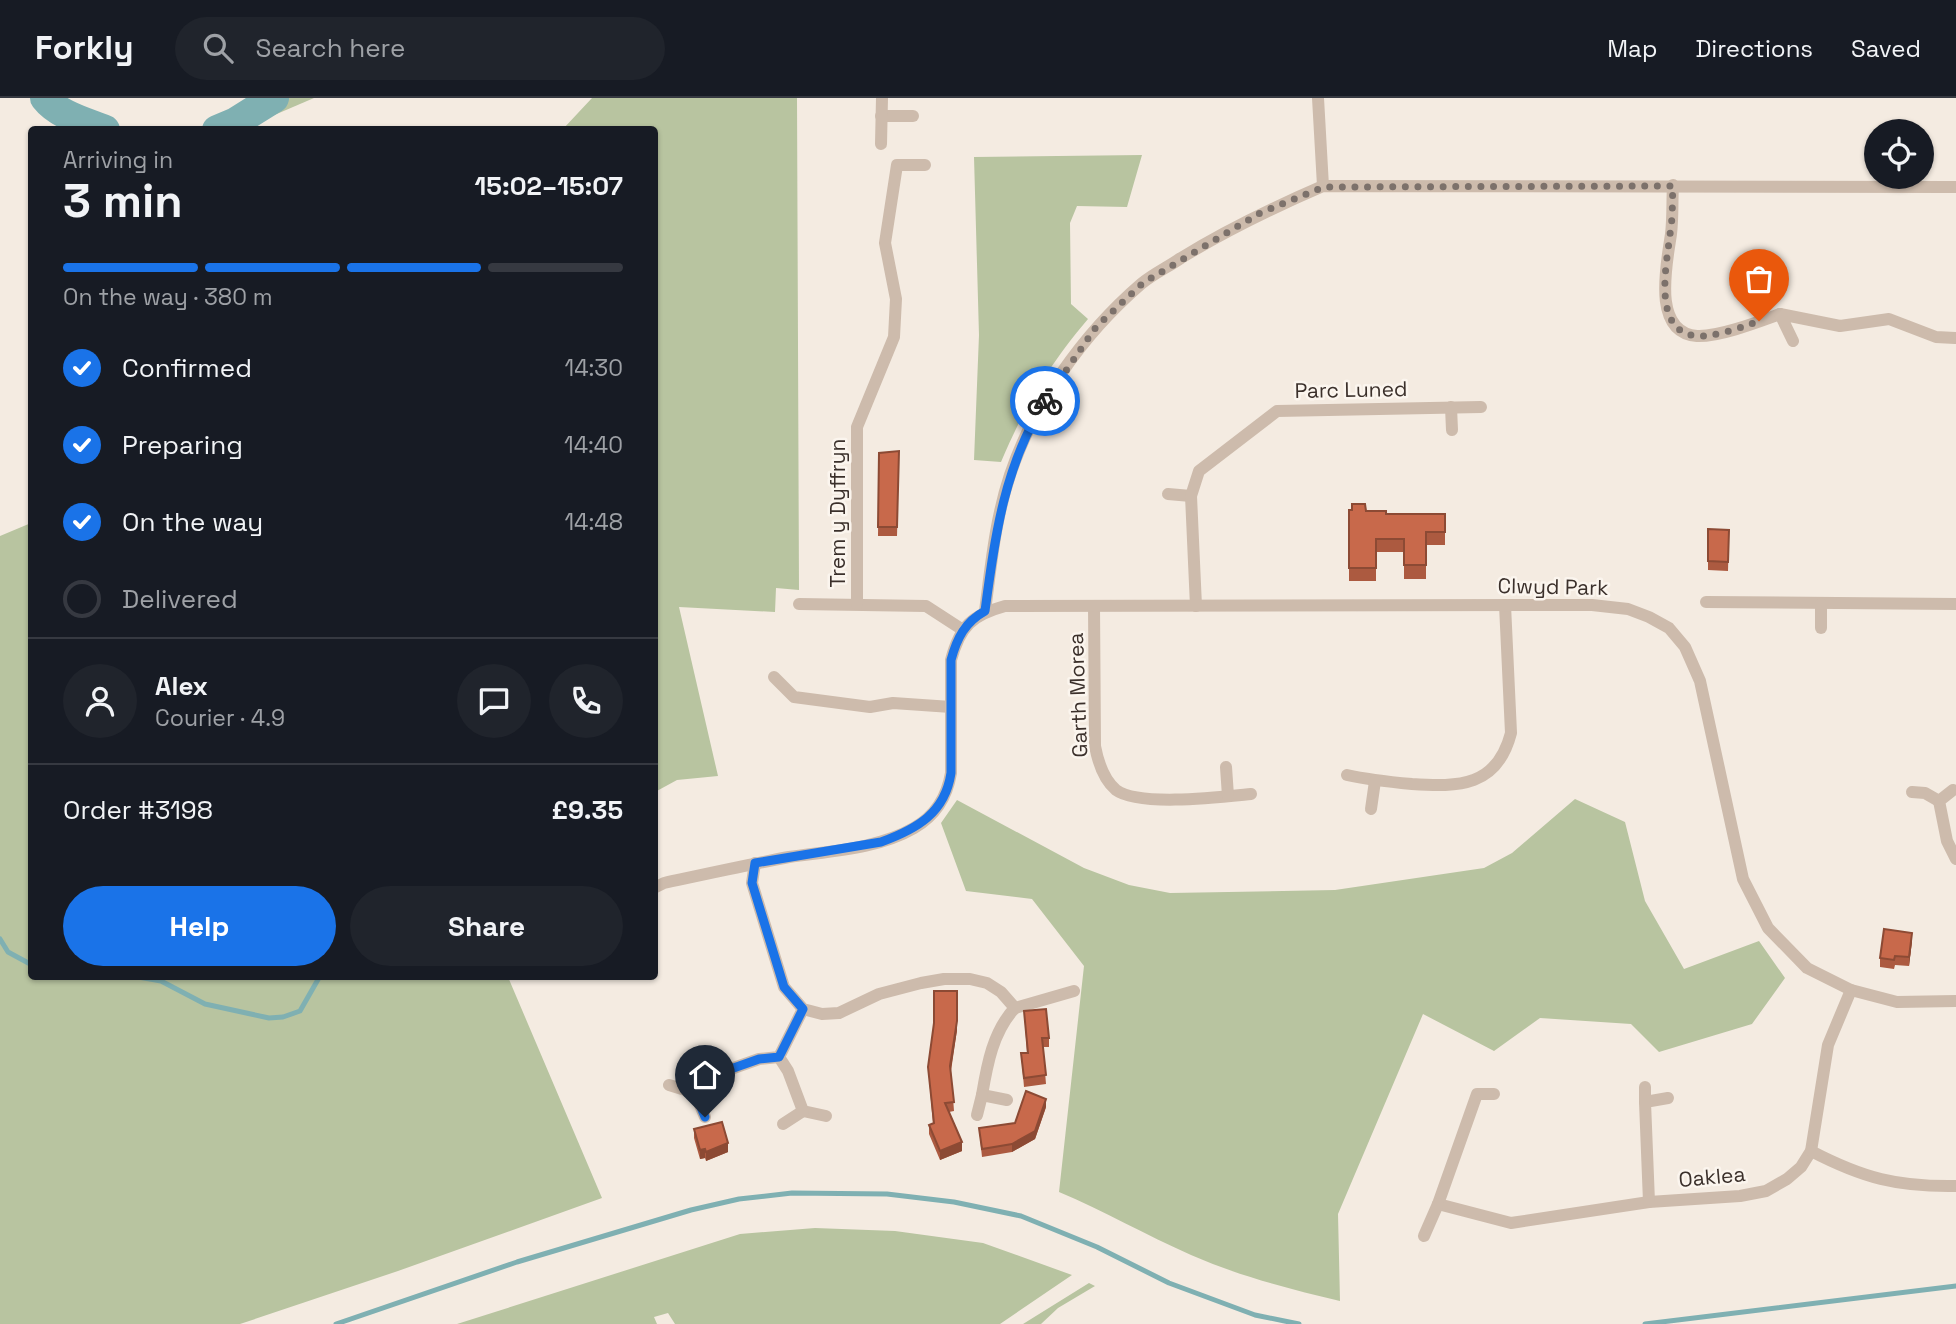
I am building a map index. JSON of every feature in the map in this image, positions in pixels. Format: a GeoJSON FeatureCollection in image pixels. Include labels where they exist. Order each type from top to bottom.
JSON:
{"type":"FeatureCollection","features":[{"type":"Feature","properties":{"kind":"street"},"geometry":{"type":"LineString","coordinates":[[881,144],[882,98]]}},
{"type":"Feature","properties":{"kind":"street"},"geometry":{"type":"LineString","coordinates":[[1318,98],[1324,187]]}},
{"type":"Feature","properties":{"kind":"street"},"geometry":{"type":"LineString","coordinates":[[881,116],[913,116]]}},
{"type":"Feature","properties":{"kind":"street","name":"Trem y Dyffryn"},"geometry":{"type":"LineString","coordinates":[[857,604],[857,427],[894,337],[896,299],[885,243],[898,166],[925,165]]}},
{"type":"Feature","properties":{"kind":"street"},"geometry":{"type":"LineString","coordinates":[[1673,186],[1665,275],[1667,309],[1672,323],[1683,332],[1697,336],[1739,328],[1780,314],[1840,326],[1889,318],[1936,337],[1955,338]]}},
{"type":"Feature","properties":{"kind":"street"},"geometry":{"type":"LineString","coordinates":[[658,886],[755,863],[881,842],[915,828],[941,803],[948,789],[951,773],[951,660],[963,630],[973,618],[985,611],[996,528],[1010,475],[1031,424],[1061,374],[1096,327],[1143,283],[1260,213],[1324,187],[1956,187]]}},
{"type":"Feature","properties":{"kind":"street"},"geometry":{"type":"LineString","coordinates":[[1780,314],[1793,341]]}},
{"type":"Feature","properties":{"kind":"street"},"geometry":{"type":"LineString","coordinates":[[1451,407],[1452,430]]}},
{"type":"Feature","properties":{"kind":"street","name":"Parc Luned"},"geometry":{"type":"LineString","coordinates":[[1196,606],[1191,496],[1199,471],[1277,411],[1481,407]]}},
{"type":"Feature","properties":{"kind":"street"},"geometry":{"type":"LineString","coordinates":[[1168,494],[1191,496]]}},
{"type":"Feature","properties":{"kind":"street"},"geometry":{"type":"LineString","coordinates":[[1706,602],[1956,604]]}},
{"type":"Feature","properties":{"kind":"street","name":"Trem y Dyffryn"},"geometry":{"type":"LineString","coordinates":[[799,604],[926,606],[963,630]]}},
{"type":"Feature","properties":{"kind":"street"},"geometry":{"type":"LineString","coordinates":[[1821,604],[1821,628]]}},
{"type":"Feature","properties":{"kind":"street"},"geometry":{"type":"LineString","coordinates":[[1347,775],[1374,781],[1449,786],[1468,783],[1485,774],[1499,761],[1511,733],[1505,605]]}},
{"type":"Feature","properties":{"kind":"street","name":"Clwyd Park"},"geometry":{"type":"LineString","coordinates":[[985,611],[1005,606],[1592,605],[1628,609],[1669,628],[1685,647],[1700,681],[1743,879],[1768,928],[1807,968],[1851,990],[1897,1002],[1956,1001]]}},
{"type":"Feature","properties":{"kind":"street","name":"Garth Morea"},"geometry":{"type":"LineString","coordinates":[[1094,606],[1095,746],[1104,775],[1116,790],[1132,797],[1151,800],[1251,794]]}},
{"type":"Feature","properties":{"kind":"street"},"geometry":{"type":"LineString","coordinates":[[774,677],[792,703],[870,707],[893,703],[951,707]]}},
{"type":"Feature","properties":{"kind":"street"},"geometry":{"type":"LineString","coordinates":[[1226,767],[1228,796]]}},
{"type":"Feature","properties":{"kind":"street"},"geometry":{"type":"LineString","coordinates":[[1371,809],[1374,781]]}},
{"type":"Feature","properties":{"kind":"street"},"geometry":{"type":"LineString","coordinates":[[1938,800],[1953,790]]}},
{"type":"Feature","properties":{"kind":"street"},"geometry":{"type":"LineString","coordinates":[[1912,792],[1925,793],[1938,800],[1947,841],[1956,859]]}},
{"type":"Feature","properties":{"kind":"street"},"geometry":{"type":"LineString","coordinates":[[755,863],[752,883],[784,987],[803,1009],[822,1014],[839,1013],[879,994],[944,979],[970,979],[987,983],[1001,992],[1015,1007]]}},
{"type":"Feature","properties":{"kind":"street"},"geometry":{"type":"LineString","coordinates":[[1851,990],[1828,1045],[1811,1151],[1842,1167],[1880,1180],[1920,1186],[1956,1186]]}},
{"type":"Feature","properties":{"kind":"street"},"geometry":{"type":"LineString","coordinates":[[977,1115],[988,1063],[1007,1016],[1015,1007],[1074,991]]}},
{"type":"Feature","properties":{"kind":"street"},"geometry":{"type":"LineString","coordinates":[[779,1057],[803,1009]]}},
{"type":"Feature","properties":{"kind":"street"},"geometry":{"type":"LineString","coordinates":[[695,1093],[711,1076],[759,1059],[779,1057]]}},
{"type":"Feature","properties":{"kind":"street"},"geometry":{"type":"LineString","coordinates":[[779,1057],[789,1071],[803,1111]]}},
{"type":"Feature","properties":{"kind":"street"},"geometry":{"type":"LineString","coordinates":[[1424,1236],[1482,1080]]}},
{"type":"Feature","properties":{"kind":"street"},"geometry":{"type":"LineString","coordinates":[[669,1085],[695,1093]]}},
{"type":"Feature","properties":{"kind":"street"},"geometry":{"type":"LineString","coordinates":[[1644,1087],[1649,1202]]}},
{"type":"Feature","properties":{"kind":"street"},"geometry":{"type":"LineString","coordinates":[[695,1093],[705,1117]]}},
{"type":"Feature","properties":{"kind":"street"},"geometry":{"type":"LineString","coordinates":[[1477,1094],[1494,1094]]}},
{"type":"Feature","properties":{"kind":"street"},"geometry":{"type":"LineString","coordinates":[[982,1096],[1007,1100]]}},
{"type":"Feature","properties":{"kind":"street"},"geometry":{"type":"LineString","coordinates":[[1645,1102],[1668,1098]]}},
{"type":"Feature","properties":{"kind":"street"},"geometry":{"type":"LineString","coordinates":[[783,1124],[803,1111],[826,1116]]}},
{"type":"Feature","properties":{"kind":"street","name":"Oaklea"},"geometry":{"type":"LineString","coordinates":[[1438,1204],[1511,1223],[1649,1202],[1740,1196],[1766,1191],[1787,1179],[1801,1167],[1811,1151]]}},
{"type":"Feature","properties":{"kind":"green space"},"geometry":{"type":"Polygon","coordinates":[[[289,98],[314,98],[251,125],[289,98]]]}},
{"type":"Feature","properties":{"kind":"green space"},"geometry":{"type":"Polygon","coordinates":[[[592,98],[797,98],[799,590],[776,588],[775,612],[679,607],[718,776],[677,780],[658,790],[658,126],[566,126],[592,98]]]}},
{"type":"Feature","properties":{"kind":"green space"},"geometry":{"type":"Polygon","coordinates":[[[1142,155],[1127,207],[1077,206],[1070,223],[1071,304],[1088,319],[1038,387],[1001,462],[974,460],[979,335],[974,157],[1142,155]]]}},
{"type":"Feature","properties":{"kind":"green space"},"geometry":{"type":"Polygon","coordinates":[[[28,524],[28,980],[509,980],[602,1198],[240,1324],[0,1324],[0,536],[28,524]]]}},
{"type":"Feature","properties":{"kind":"green space"},"geometry":{"type":"Polygon","coordinates":[[[1575,799],[1625,822],[1645,901],[1684,969],[1759,941],[1785,978],[1752,1024],[1659,1052],[1631,1024],[1540,1018],[1494,1051],[1423,1014],[1338,1214],[1340,1301],[1209,1263],[1059,1192],[1084,966],[1032,899],[966,891],[941,823],[957,800],[1084,868],[1129,885],[1170,893],[1335,890],[1484,868],[1512,853],[1575,799]]]}},
{"type":"Feature","properties":{"kind":"green space"},"geometry":{"type":"Polygon","coordinates":[[[815,1228],[895,1231],[983,1243],[1072,1275],[1000,1324],[675,1324],[668,1313],[654,1317],[657,1324],[457,1324],[740,1234],[815,1228]]]}},
{"type":"Feature","properties":{"kind":"green space"},"geometry":{"type":"Polygon","coordinates":[[[1089,1283],[1095,1286],[1058,1308],[1041,1324],[1023,1324],[1089,1283]]]}},
{"type":"Feature","properties":{"kind":"building"},"geometry":{"type":"Polygon","coordinates":[[[899,451],[897,527],[878,527],[879,453],[899,451]]]}},
{"type":"Feature","properties":{"kind":"building"},"geometry":{"type":"Polygon","coordinates":[[[1352,504],[1365,504],[1366,511],[1386,511],[1386,514],[1445,514],[1445,532],[1426,532],[1426,565],[1404,565],[1404,539],[1376,539],[1376,568],[1349,568],[1349,510],[1352,510],[1352,504]]]}},
{"type":"Feature","properties":{"kind":"building"},"geometry":{"type":"Polygon","coordinates":[[[1708,529],[1729,530],[1728,562],[1708,561],[1708,529]]]}},
{"type":"Feature","properties":{"kind":"building"},"geometry":{"type":"Polygon","coordinates":[[[1884,929],[1912,933],[1909,957],[1895,956],[1894,960],[1880,958],[1884,929]]]}},
{"type":"Feature","properties":{"kind":"building"},"geometry":{"type":"Polygon","coordinates":[[[934,991],[957,991],[957,1021],[950,1066],[954,1102],[945,1103],[962,1142],[940,1151],[929,1125],[934,1123],[928,1067],[934,1023],[934,991]]]}},
{"type":"Feature","properties":{"kind":"building"},"geometry":{"type":"Polygon","coordinates":[[[1046,1009],[1049,1038],[1042,1038],[1046,1075],[1024,1078],[1021,1053],[1028,1053],[1024,1011],[1046,1009]]]}},
{"type":"Feature","properties":{"kind":"building"},"geometry":{"type":"Polygon","coordinates":[[[1026,1091],[1046,1099],[1035,1131],[1012,1144],[982,1149],[979,1128],[1015,1123],[1026,1091]]]}},
{"type":"Feature","properties":{"kind":"building"},"geometry":{"type":"Polygon","coordinates":[[[722,1122],[728,1143],[706,1152],[705,1149],[700,1150],[694,1129],[722,1122]]]}},
{"type":"Feature","properties":{"kind":"waterway"},"geometry":{"type":"LineString","coordinates":[[45,98],[64,113],[94,126]]}},
{"type":"Feature","properties":{"kind":"waterway"},"geometry":{"type":"LineString","coordinates":[[226,126],[274,98]]}},
{"type":"Feature","properties":{"kind":"waterway"},"geometry":{"type":"LineString","coordinates":[[0,939],[8,952],[28,963]]}},
{"type":"Feature","properties":{"kind":"waterway"},"geometry":{"type":"LineString","coordinates":[[155,980],[205,1004],[269,1018],[283,1017],[300,1011],[318,980]]}},
{"type":"Feature","properties":{"kind":"waterway"},"geometry":{"type":"LineString","coordinates":[[336,1324],[517,1262],[691,1210],[739,1199],[792,1193],[887,1194],[954,1202],[1021,1216],[1097,1247],[1169,1283],[1255,1315],[1299,1324]]}},
{"type":"Feature","properties":{"kind":"waterway"},"geometry":{"type":"LineString","coordinates":[[1645,1324],[1956,1286]]}},
{"type":"Feature","properties":{"kind":"way so far"},"geometry":{"type":"LineString","coordinates":[[1045,401],[1061,374],[1096,327],[1143,283],[1260,213],[1324,187],[1673,186],[1665,275],[1667,309],[1672,323],[1683,332],[1697,336],[1739,328],[1759,321]]}},
{"type":"Feature","properties":{"kind":"route"},"geometry":{"type":"LineString","coordinates":[[705,1117],[695,1093],[711,1076],[759,1059],[779,1057],[803,1009],[784,987],[752,883],[755,863],[881,842],[915,828],[941,803],[948,789],[951,773],[951,660],[963,630],[973,618],[985,611],[996,528],[1010,475],[1031,424],[1045,401]]}}]}
